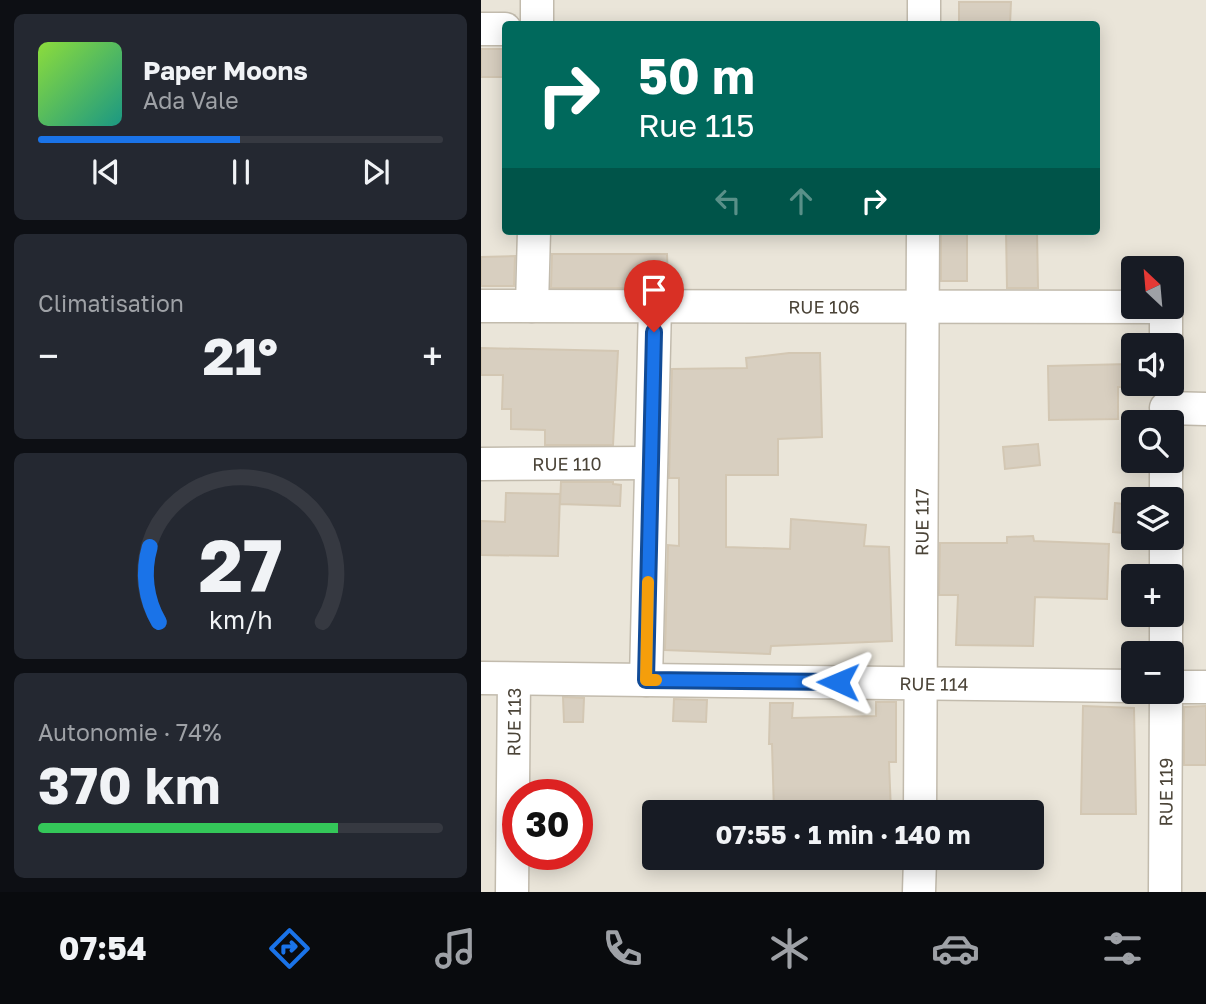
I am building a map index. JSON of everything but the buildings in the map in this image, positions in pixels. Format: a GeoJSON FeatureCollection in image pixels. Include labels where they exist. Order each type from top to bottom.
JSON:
{"type":"FeatureCollection","features":[{"type":"Feature","properties":{"kind":"street"},"geometry":{"type":"LineString","coordinates":[[537,0],[537,21]]}},
{"type":"Feature","properties":{"kind":"street"},"geometry":{"type":"LineString","coordinates":[[924,0],[924,21]]}},
{"type":"Feature","properties":{"kind":"street"},"geometry":{"type":"LineString","coordinates":[[481,29],[502,29]]}},
{"type":"Feature","properties":{"kind":"street"},"geometry":{"type":"LineString","coordinates":[[532,306],[534,235]]}},
{"type":"Feature","properties":{"kind":"street","name":"RUE 117"},"geometry":{"type":"LineString","coordinates":[[920,800],[923,235]]}},
{"type":"Feature","properties":{"kind":"street","name":"RUE 106"},"geometry":{"type":"LineString","coordinates":[[481,306],[1121,307]]}},
{"type":"Feature","properties":{"kind":"street"},"geometry":{"type":"LineString","coordinates":[[646,680],[655,306]]}},
{"type":"Feature","properties":{"kind":"street"},"geometry":{"type":"LineString","coordinates":[[1166,404],[1206,409]]}},
{"type":"Feature","properties":{"kind":"street","name":"RUE 110"},"geometry":{"type":"LineString","coordinates":[[481,464],[651,463]]}},
{"type":"Feature","properties":{"kind":"street","name":"RUE 114"},"geometry":{"type":"LineString","coordinates":[[481,678],[1121,686]]}},
{"type":"Feature","properties":{"kind":"street","name":"RUE 113"},"geometry":{"type":"LineString","coordinates":[[512,892],[514,679]]}},
{"type":"Feature","properties":{"kind":"street"},"geometry":{"type":"LineString","coordinates":[[1184,687],[1206,687]]}},
{"type":"Feature","properties":{"kind":"street","name":"RUE 119"},"geometry":{"type":"LineString","coordinates":[[1165,892],[1166,704]]}},
{"type":"Feature","properties":{"kind":"street"},"geometry":{"type":"LineString","coordinates":[[920,870],[920,892]]}},
{"type":"Feature","properties":{"kind":"shaded area"},"geometry":{"type":"Polygon","coordinates":[[[481,0],[1206,0],[1206,892],[481,892],[481,0]]]}},
{"type":"Feature","properties":{"kind":"slow traffic"},"geometry":{"type":"LineString","coordinates":[[648,582],[646,680],[656,680]]}},
{"type":"Feature","properties":{"kind":"route"},"geometry":{"type":"LineString","coordinates":[[654,332],[646,680],[838,682]]}}]}
